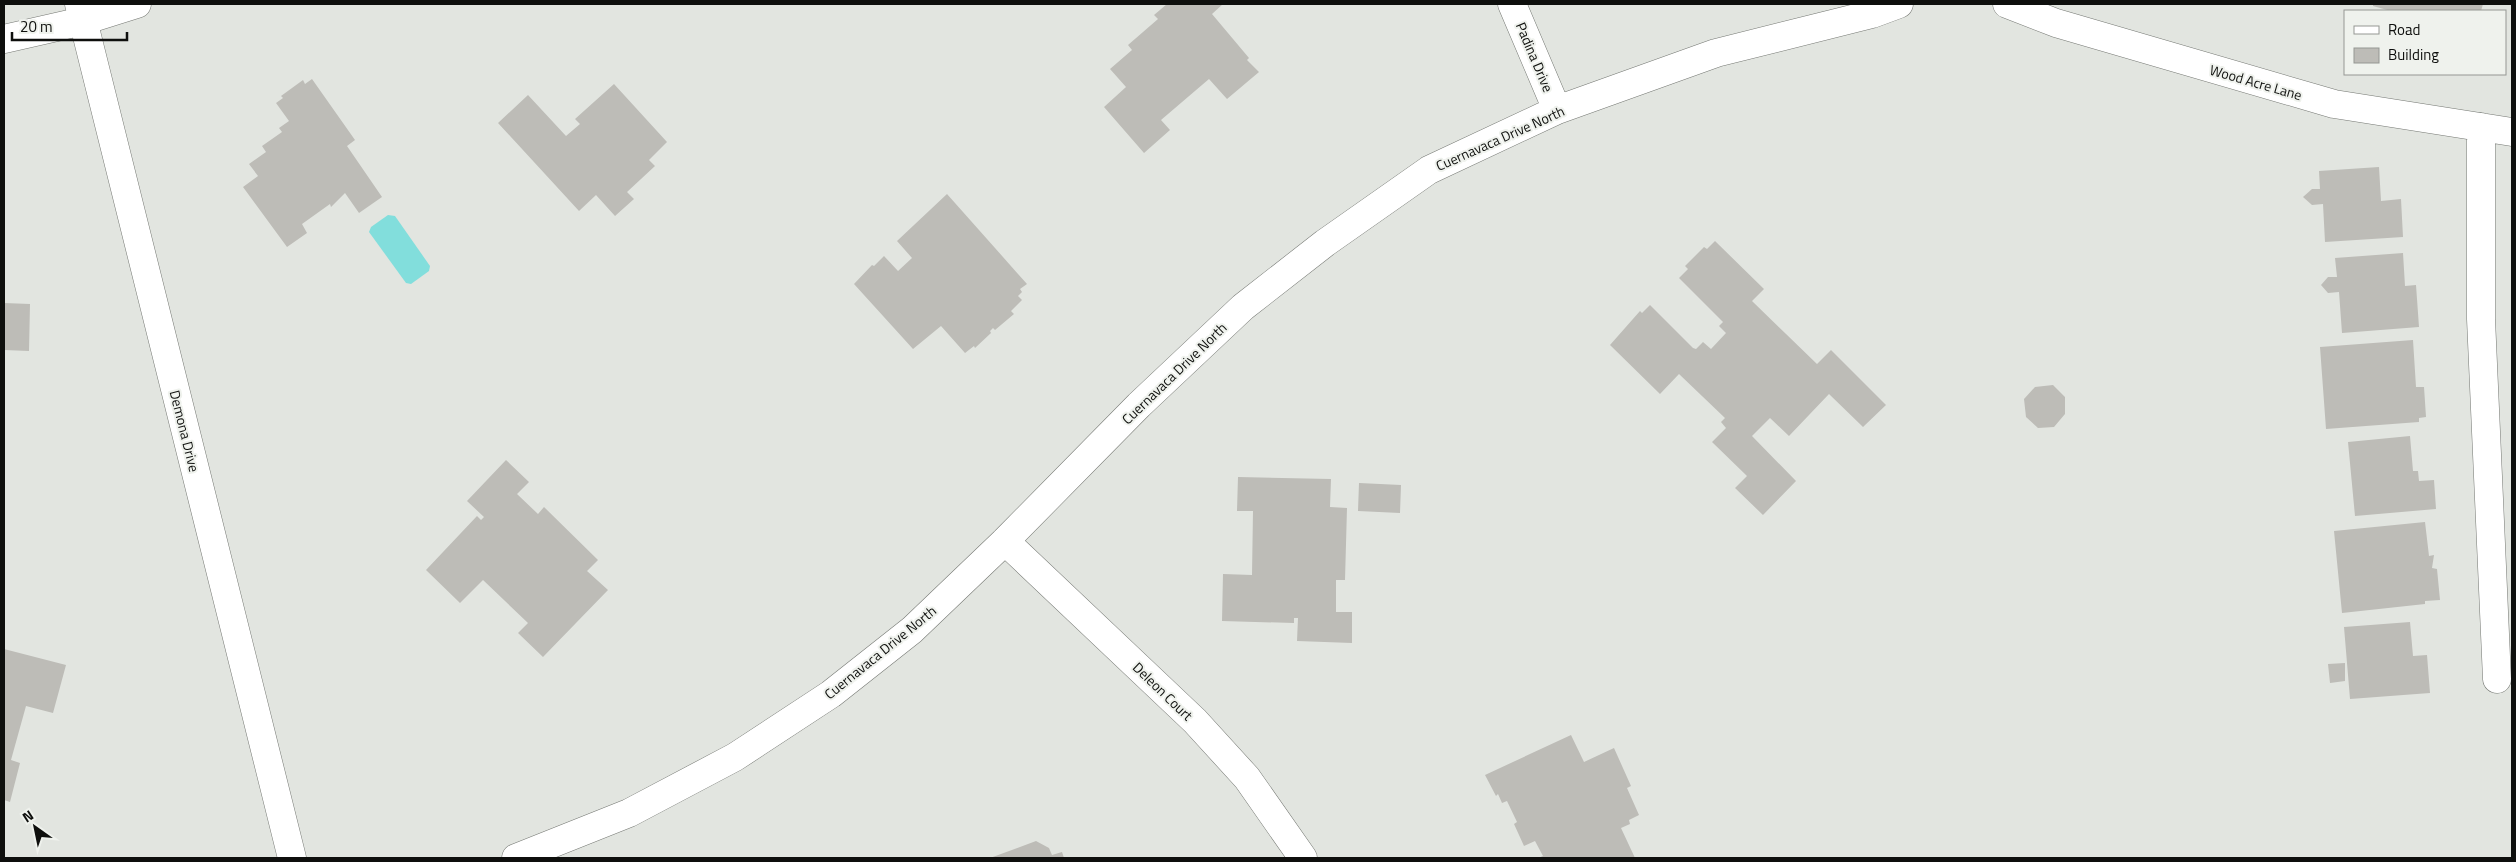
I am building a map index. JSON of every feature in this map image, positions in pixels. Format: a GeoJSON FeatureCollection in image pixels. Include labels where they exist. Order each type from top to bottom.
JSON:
{"type":"FeatureCollection","features":[{"type":"Feature","properties":{"kind":"street"},"geometry":{"type":"LineString","coordinates":[[4,39],[81,12],[137,4]]}},
{"type":"Feature","properties":{"kind":"street","name":"Padina Drive"},"geometry":{"type":"LineString","coordinates":[[1512,4],[1557,110]]}},
{"type":"Feature","properties":{"kind":"street","name":"Cuernavaca Drive North"},"geometry":{"type":"LineString","coordinates":[[516,858],[629,812],[736,757],[831,694],[912,630],[1005,541],[1139,405],[1243,307],[1325,243],[1429,170],[1557,110],[1716,53],[1872,14],[1899,4]]}},
{"type":"Feature","properties":{"kind":"street","name":"Wood Acre Lane"},"geometry":{"type":"LineString","coordinates":[[2008,4],[2056,23],[2334,104],[2512,132]]}},
{"type":"Feature","properties":{"kind":"street","name":"Demona Drive"},"geometry":{"type":"LineString","coordinates":[[81,12],[292,858]]}},
{"type":"Feature","properties":{"kind":"street"},"geometry":{"type":"LineString","coordinates":[[2481,127],[2481,319],[2496,679]]}},
{"type":"Feature","properties":{"kind":"street","name":"Deleon Court"},"geometry":{"type":"LineString","coordinates":[[1005,541],[1195,721],[1246,778],[1303,858]]}},
{"type":"Feature","properties":{"kind":"water"},"geometry":{"type":"Polygon","coordinates":[[[388,215],[395,216],[430,266],[429,271],[411,284],[406,283],[369,232],[371,227],[388,215]]]}},
{"type":"Feature","properties":{"kind":"building"},"geometry":{"type":"Polygon","coordinates":[[[1167,4],[1223,4],[1212,14],[1249,58],[1247,60],[1259,72],[1227,99],[1209,79],[1161,120],[1170,130],[1144,153],[1104,107],[1126,87],[1110,69],[1132,50],[1128,45],[1158,19],[1154,15],[1167,4]]]}},
{"type":"Feature","properties":{"kind":"building"},"geometry":{"type":"Polygon","coordinates":[[[2373,4],[2483,4],[2481,10],[2387,10],[2373,6],[2373,4]]]}},
{"type":"Feature","properties":{"kind":"building"},"geometry":{"type":"Polygon","coordinates":[[[312,79],[355,140],[347,146],[382,197],[359,213],[345,193],[331,207],[330,204],[302,224],[307,233],[287,247],[243,187],[258,176],[249,164],[266,152],[262,146],[282,132],[279,128],[289,121],[276,103],[283,98],[281,96],[303,80],[305,84],[312,79]]]}},
{"type":"Feature","properties":{"kind":"building"},"geometry":{"type":"Polygon","coordinates":[[[614,84],[667,142],[649,160],[655,166],[627,192],[634,199],[615,216],[596,195],[579,211],[498,123],[528,95],[566,136],[580,124],[575,119],[614,84]]]}},
{"type":"Feature","properties":{"kind":"building"},"geometry":{"type":"Polygon","coordinates":[[[2379,167],[2381,201],[2401,199],[2403,237],[2325,242],[2323,204],[2312,205],[2303,197],[2312,189],[2320,189],[2319,171],[2379,167]]]}},
{"type":"Feature","properties":{"kind":"building"},"geometry":{"type":"Polygon","coordinates":[[[947,194],[1027,284],[1020,289],[1022,292],[1018,296],[1022,300],[1011,311],[1014,314],[995,330],[993,328],[990,331],[991,333],[975,348],[974,346],[965,353],[941,326],[913,349],[854,284],[872,265],[874,266],[884,256],[898,271],[912,258],[897,241],[947,194]]]}},
{"type":"Feature","properties":{"kind":"building"},"geometry":{"type":"Polygon","coordinates":[[[1715,241],[1764,289],[1752,301],[1817,364],[1831,350],[1886,405],[1863,427],[1829,394],[1789,436],[1770,418],[1752,436],[1796,481],[1763,515],[1735,488],[1747,476],[1712,442],[1726,428],[1721,422],[1725,418],[1679,374],[1660,394],[1610,345],[1640,311],[1642,313],[1650,305],[1693,348],[1696,349],[1703,342],[1711,349],[1726,333],[1719,326],[1723,322],[1679,278],[1688,269],[1685,266],[1704,247],[1707,249],[1715,241]]]}},
{"type":"Feature","properties":{"kind":"building"},"geometry":{"type":"Polygon","coordinates":[[[2403,253],[2405,286],[2416,285],[2419,327],[2342,333],[2339,292],[2328,293],[2321,285],[2328,277],[2337,277],[2335,258],[2403,253]]]}},
{"type":"Feature","properties":{"kind":"building"},"geometry":{"type":"Polygon","coordinates":[[[4,303],[30,304],[29,351],[4,350],[4,303]]]}},
{"type":"Feature","properties":{"kind":"building"},"geometry":{"type":"Polygon","coordinates":[[[2413,340],[2416,387],[2424,387],[2426,417],[2419,418],[2419,422],[2326,429],[2320,347],[2413,340]]]}},
{"type":"Feature","properties":{"kind":"building"},"geometry":{"type":"Polygon","coordinates":[[[2053,385],[2065,397],[2065,414],[2054,427],[2038,428],[2026,417],[2024,399],[2035,387],[2053,385]]]}},
{"type":"Feature","properties":{"kind":"building"},"geometry":{"type":"Polygon","coordinates":[[[2410,436],[2413,471],[2418,471],[2419,481],[2434,480],[2436,509],[2355,516],[2348,442],[2410,436]]]}},
{"type":"Feature","properties":{"kind":"building"},"geometry":{"type":"Polygon","coordinates":[[[506,460],[529,482],[517,494],[538,514],[544,507],[598,560],[587,571],[608,590],[543,657],[518,633],[528,623],[483,580],[460,603],[426,570],[477,516],[481,520],[484,517],[467,501],[506,460]]]}},
{"type":"Feature","properties":{"kind":"building"},"geometry":{"type":"Polygon","coordinates":[[[1238,477],[1331,479],[1330,507],[1347,508],[1345,580],[1336,580],[1336,612],[1352,612],[1352,643],[1297,641],[1298,618],[1294,618],[1294,623],[1222,621],[1223,574],[1252,575],[1253,511],[1237,511],[1238,477]]]}},
{"type":"Feature","properties":{"kind":"building"},"geometry":{"type":"Polygon","coordinates":[[[1359,483],[1401,485],[1400,513],[1358,511],[1359,483]]]}},
{"type":"Feature","properties":{"kind":"building"},"geometry":{"type":"Polygon","coordinates":[[[2425,522],[2429,556],[2434,555],[2432,568],[2437,569],[2440,600],[2425,601],[2425,604],[2342,613],[2334,531],[2425,522]]]}},
{"type":"Feature","properties":{"kind":"building"},"geometry":{"type":"Polygon","coordinates":[[[2410,622],[2413,656],[2427,655],[2430,693],[2350,699],[2344,627],[2410,622]]]}},
{"type":"Feature","properties":{"kind":"building"},"geometry":{"type":"Polygon","coordinates":[[[4,649],[66,665],[53,713],[26,706],[11,760],[20,763],[10,802],[4,800],[4,649]]]}},
{"type":"Feature","properties":{"kind":"building"},"geometry":{"type":"Polygon","coordinates":[[[2345,663],[2345,681],[2330,683],[2328,664],[2345,663]]]}},
{"type":"Feature","properties":{"kind":"building"},"geometry":{"type":"Polygon","coordinates":[[[1571,735],[1584,762],[1614,748],[1631,786],[1627,788],[1639,815],[1629,820],[1630,824],[1621,828],[1635,858],[1538,858],[1543,856],[1535,841],[1524,846],[1514,824],[1517,822],[1507,801],[1502,803],[1498,794],[1496,796],[1485,775],[1571,735]]]}},
{"type":"Feature","properties":{"kind":"building"},"geometry":{"type":"Polygon","coordinates":[[[1036,841],[1049,848],[1052,855],[1062,852],[1064,858],[990,858],[1036,841]]]}}]}
